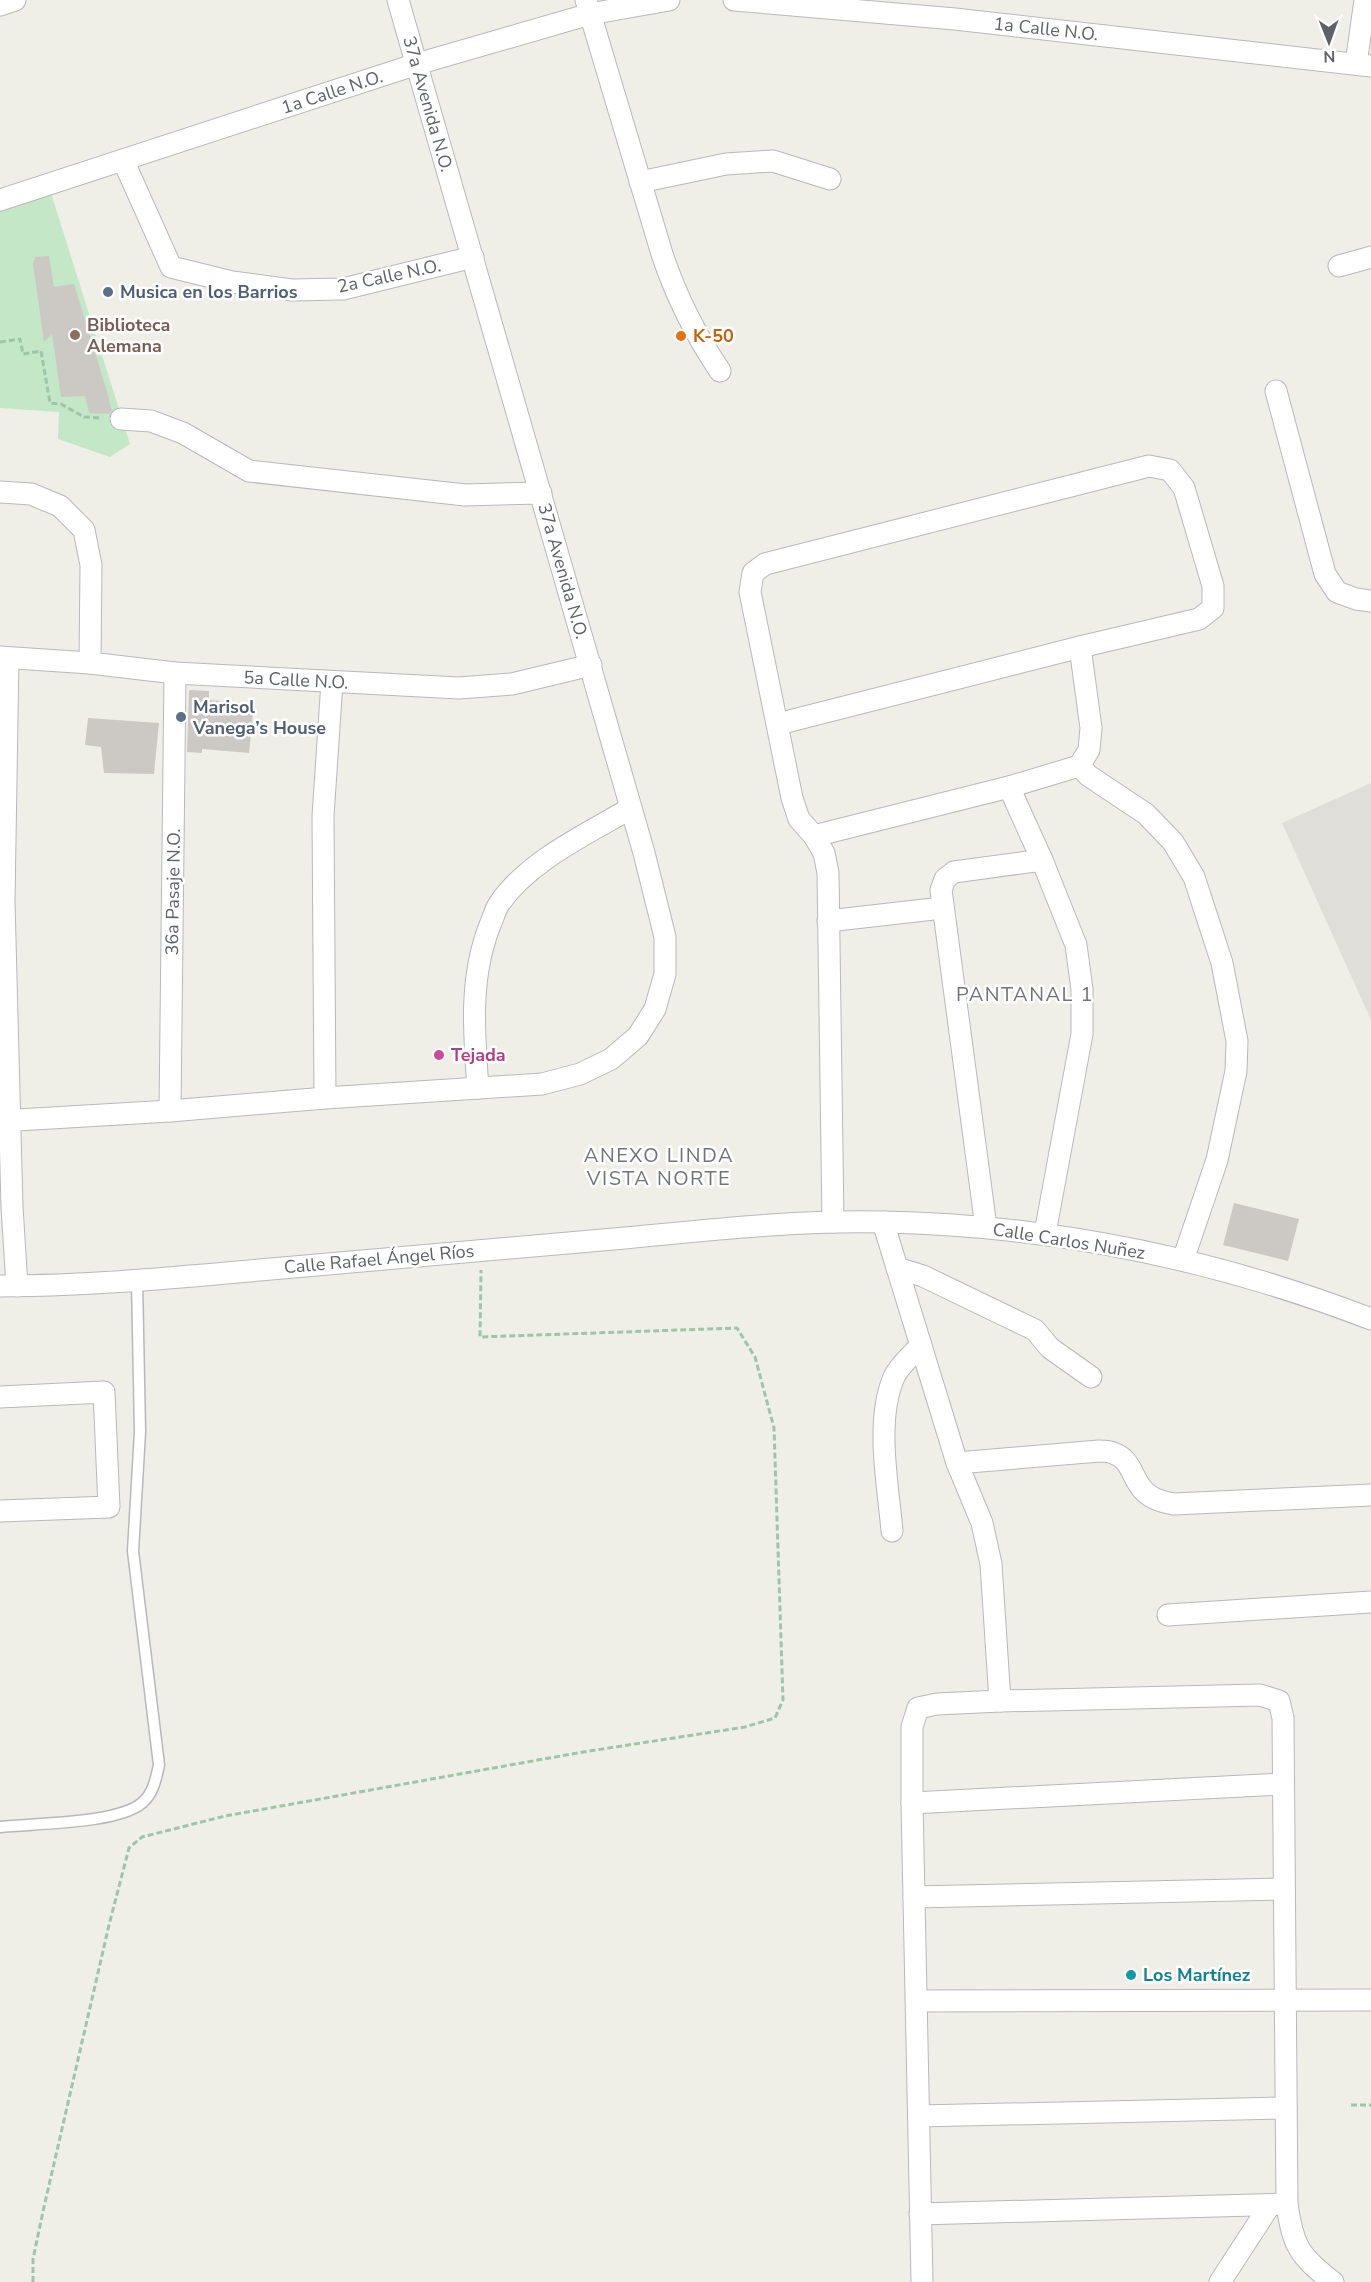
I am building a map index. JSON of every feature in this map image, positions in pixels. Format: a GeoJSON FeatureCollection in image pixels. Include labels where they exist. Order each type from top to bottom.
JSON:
{"type":"FeatureCollection","features":[{"type":"Feature","properties":{"kind":"street"},"geometry":{"type":"LineString","coordinates":[[0,5],[15,0]]}},
{"type":"Feature","properties":{"kind":"street","name":"37a Avenida N.O."},"geometry":{"type":"LineString","coordinates":[[5,1121],[542,1084],[580,1074],[611,1059],[638,1036],[655,1009],[665,974],[665,938],[591,665],[398,0]]}},
{"type":"Feature","properties":{"kind":"street","name":"1a Calle N.O."},"geometry":{"type":"LineString","coordinates":[[0,200],[588,7],[669,0]]}},
{"type":"Feature","properties":{"kind":"street","name":"1a Calle N.O."},"geometry":{"type":"LineString","coordinates":[[734,0],[957,9],[1364,65]]}},
{"type":"Feature","properties":{"kind":"street"},"geometry":{"type":"LineString","coordinates":[[1364,65],[1365,0]]}},
{"type":"Feature","properties":{"kind":"street"},"geometry":{"type":"LineString","coordinates":[[588,7],[675,292],[702,345],[720,370]]}},
{"type":"Feature","properties":{"kind":"street","name":"2a Calle N.O."},"geometry":{"type":"LineString","coordinates":[[123,160],[171,267],[232,282],[292,290],[343,289],[473,257]]}},
{"type":"Feature","properties":{"kind":"street"},"geometry":{"type":"LineString","coordinates":[[640,182],[726,164],[773,161],[830,179]]}},
{"type":"Feature","properties":{"kind":"street"},"geometry":{"type":"LineString","coordinates":[[1339,266],[1371,257]]}},
{"type":"Feature","properties":{"kind":"street"},"geometry":{"type":"LineString","coordinates":[[1276,391],[1325,574],[1336,592],[1371,601]]}},
{"type":"Feature","properties":{"kind":"street"},"geometry":{"type":"LineString","coordinates":[[121,419],[151,421],[183,433],[249,471],[465,495],[541,493]]}},
{"type":"Feature","properties":{"kind":"street"},"geometry":{"type":"LineString","coordinates":[[778,724],[1199,619],[1213,608],[1213,586],[1184,488],[1170,470],[1149,466],[765,564],[753,573],[750,592],[792,798],[799,819],[814,836],[824,854],[828,873],[832,1222]]}},
{"type":"Feature","properties":{"kind":"street"},"geometry":{"type":"LineString","coordinates":[[0,492],[31,494],[60,506],[84,531],[91,565],[90,663]]}},
{"type":"Feature","properties":{"kind":"street"},"geometry":{"type":"LineString","coordinates":[[814,836],[1009,787],[1079,766],[1089,750],[1091,728],[1080,647]]}},
{"type":"Feature","properties":{"kind":"street"},"geometry":{"type":"LineString","coordinates":[[4,658],[5,1121],[8,1286]]}},
{"type":"Feature","properties":{"kind":"street","name":"5a Calle N.O."},"geometry":{"type":"LineString","coordinates":[[4,658],[90,663],[175,673],[459,688],[512,684],[591,665]]}},
{"type":"Feature","properties":{"kind":"street","name":"36a Pasaje N.O."},"geometry":{"type":"LineString","coordinates":[[170,1111],[175,673]]}},
{"type":"Feature","properties":{"kind":"street"},"geometry":{"type":"LineString","coordinates":[[325,1098],[323,816],[332,682]]}},
{"type":"Feature","properties":{"kind":"street"},"geometry":{"type":"LineString","coordinates":[[1079,766],[1089,776],[1146,814],[1173,842],[1194,877],[1222,963],[1237,1041],[1236,1071],[1217,1160],[1183,1260]]}},
{"type":"Feature","properties":{"kind":"street"},"geometry":{"type":"LineString","coordinates":[[1009,787],[1042,860],[1076,945],[1082,989],[1082,1034],[1045,1233]]}},
{"type":"Feature","properties":{"kind":"street"},"geometry":{"type":"LineString","coordinates":[[478,1088],[473,1025],[476,979],[485,939],[499,905],[524,876],[565,846],[631,808]]}},
{"type":"Feature","properties":{"kind":"street"},"geometry":{"type":"LineString","coordinates":[[986,1227],[940,890],[945,879],[954,872],[1042,860]]}},
{"type":"Feature","properties":{"kind":"street"},"geometry":{"type":"LineString","coordinates":[[828,921],[942,908]]}},
{"type":"Feature","properties":{"kind":"street"},"geometry":{"type":"LineString","coordinates":[[883,1222],[957,1463],[982,1523],[991,1564],[1000,1701]]}},
{"type":"Feature","properties":{"kind":"street","name":"Calle Carlos Nuñez"},"geometry":{"type":"LineString","coordinates":[[758,1226],[883,1222],[986,1227],[1045,1233],[1183,1260],[1317,1298],[1371,1319]]}},
{"type":"Feature","properties":{"kind":"street","name":"Calle Rafael Ángel Ríos"},"geometry":{"type":"LineString","coordinates":[[8,1286],[137,1280],[758,1226]]}},
{"type":"Feature","properties":{"kind":"street"},"geometry":{"type":"LineString","coordinates":[[897,1268],[923,1276],[1035,1330],[1050,1348],[1091,1377]]}},
{"type":"Feature","properties":{"kind":"street"},"geometry":{"type":"LineString","coordinates":[[892,1531],[884,1439],[887,1398],[895,1375],[921,1345]]}},
{"type":"Feature","properties":{"kind":"street"},"geometry":{"type":"LineString","coordinates":[[0,1397],[104,1392],[109,1507],[0,1511]]}},
{"type":"Feature","properties":{"kind":"street"},"geometry":{"type":"LineString","coordinates":[[957,1463],[1099,1450],[1115,1453],[1126,1462],[1148,1497],[1159,1503],[1371,1495]]}},
{"type":"Feature","properties":{"kind":"street"},"geometry":{"type":"LineString","coordinates":[[1168,1615],[1371,1602]]}},
{"type":"Feature","properties":{"kind":"street"},"geometry":{"type":"LineString","coordinates":[[922,2282],[918,2001],[912,1803],[912,1727],[918,1708],[937,1704],[1000,1701],[1260,1695],[1279,1701],[1283,1718],[1286,2108],[1279,2205],[1290,2227],[1296,2248],[1314,2268],[1333,2282]]}},
{"type":"Feature","properties":{"kind":"street"},"geometry":{"type":"LineString","coordinates":[[912,1803],[1283,1784]]}},
{"type":"Feature","properties":{"kind":"street"},"geometry":{"type":"LineString","coordinates":[[914,1897],[1284,1889]]}},
{"type":"Feature","properties":{"kind":"street"},"geometry":{"type":"LineString","coordinates":[[918,2001],[1371,2000]]}},
{"type":"Feature","properties":{"kind":"street"},"geometry":{"type":"LineString","coordinates":[[919,2116],[1286,2108]]}},
{"type":"Feature","properties":{"kind":"street"},"geometry":{"type":"LineString","coordinates":[[920,2214],[1279,2205]]}},
{"type":"Feature","properties":{"kind":"street"},"geometry":{"type":"LineString","coordinates":[[1220,2282],[1279,2205]]}},
{"type":"Feature","properties":{"kind":"lane"},"geometry":{"type":"LineString","coordinates":[[0,1827],[105,1818],[128,1812],[144,1802],[155,1784],[159,1765],[134,1551],[140,1432],[137,1280]]}},
{"type":"Feature","properties":{"kind":"path"},"geometry":{"type":"LineString","coordinates":[[0,342],[20,339],[23,354],[41,351],[50,403],[61,404],[84,417]]}},
{"type":"Feature","properties":{"kind":"path"},"geometry":{"type":"LineString","coordinates":[[33,2282],[33,2259],[44,2207],[109,1925],[129,1848],[142,1837],[225,1816],[583,1752],[745,1726],[775,1718],[783,1700],[774,1428],[755,1357],[737,1328],[480,1337],[481,1251]]}},
{"type":"Feature","properties":{"kind":"path"},"geometry":{"type":"LineString","coordinates":[[1351,2105],[1371,2104]]}},
{"type":"Feature","properties":{"kind":"shaded area"},"geometry":{"type":"Polygon","coordinates":[[[1371,783],[1371,1020],[1282,823],[1371,783]]]}},
{"type":"Feature","properties":{"kind":"green space"},"geometry":{"type":"Polygon","coordinates":[[[51,193],[130,444],[110,457],[58,439],[59,412],[0,408],[0,208],[51,193]]]}},
{"type":"Feature","properties":{"kind":"building","name":"Biblioteca Alemana"},"geometry":{"type":"Polygon","coordinates":[[[49,256],[54,287],[74,284],[108,395],[112,411],[109,414],[89,413],[85,396],[61,397],[52,334],[44,342],[33,264],[35,257],[49,256]]]}},
{"type":"Feature","properties":{"kind":"building"},"geometry":{"type":"Polygon","coordinates":[[[189,690],[209,691],[209,700],[254,704],[249,753],[202,749],[202,753],[187,752],[189,690]]]}},
{"type":"Feature","properties":{"kind":"building"},"geometry":{"type":"Polygon","coordinates":[[[88,718],[159,723],[154,774],[104,773],[101,747],[85,745],[88,718]]]}},
{"type":"Feature","properties":{"kind":"building"},"geometry":{"type":"Polygon","coordinates":[[[1234,1203],[1299,1219],[1288,1261],[1223,1245],[1234,1203]]]}},
{"type":"Feature","properties":{"kind":"place","name":"Musica en los Barrios"},"geometry":{"type":"Point","coordinates":[108,292]}},
{"type":"Feature","properties":{"kind":"place","name":"Biblioteca Alemana"},"geometry":{"type":"Point","coordinates":[75,335]}},
{"type":"Feature","properties":{"kind":"place","name":"K-50"},"geometry":{"type":"Point","coordinates":[681,336]}},
{"type":"Feature","properties":{"kind":"place","name":"Marisol Vanega’s House"},"geometry":{"type":"Point","coordinates":[181,717]}},
{"type":"Feature","properties":{"kind":"place","name":"Tejada"},"geometry":{"type":"Point","coordinates":[439,1055]}},
{"type":"Feature","properties":{"kind":"place","name":"Los Martínez"},"geometry":{"type":"Point","coordinates":[1131,1975]}},
{"type":"Feature","properties":{"kind":"district","name":"PANTANAL 1"},"geometry":{"type":"Point","coordinates":[1025,994]}},
{"type":"Feature","properties":{"kind":"district","name":"ANEXO LINDA VISTA NORTE"},"geometry":{"type":"Point","coordinates":[659,1166]}}]}
